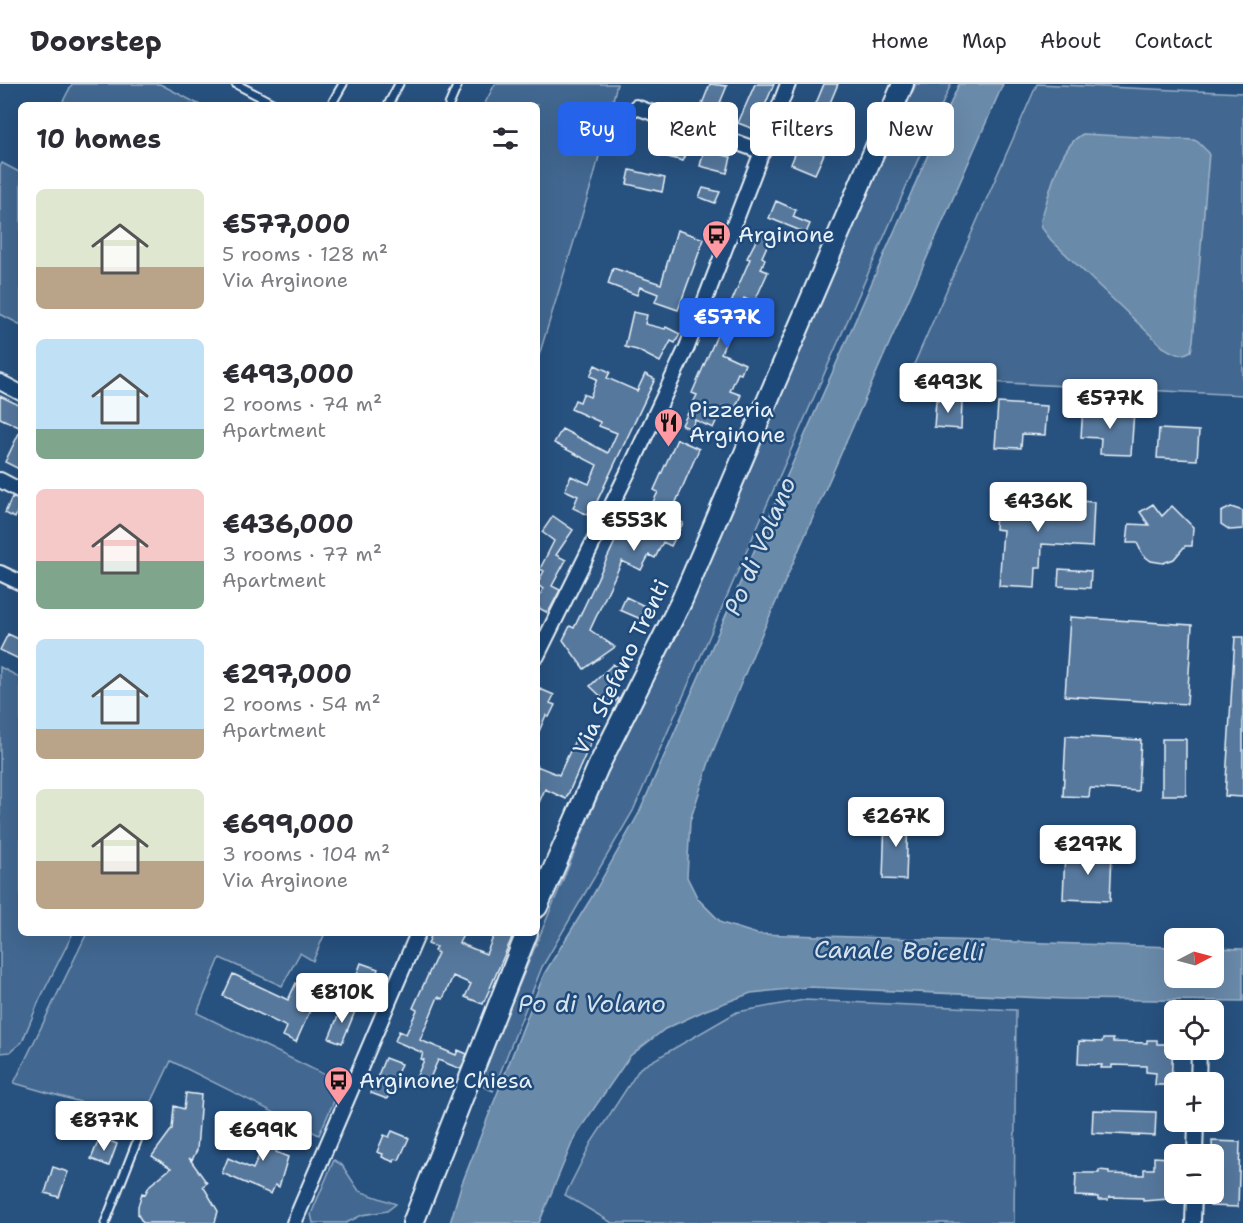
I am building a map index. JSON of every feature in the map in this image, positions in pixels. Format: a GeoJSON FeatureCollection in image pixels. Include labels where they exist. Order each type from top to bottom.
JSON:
{"type":"FeatureCollection","features":[{"type":"Feature","properties":{"kind":"main road","name":"Via Stefano Trenti"},"geometry":{"type":"LineString","coordinates":[[540,900],[598,767],[682,600],[903,84]]}},
{"type":"Feature","properties":{"kind":"main road"},"geometry":{"type":"LineString","coordinates":[[413,1223],[525,936]]}},
{"type":"Feature","properties":{"kind":"main road"},"geometry":{"type":"LineString","coordinates":[[399,1223],[424,1191]]}},
{"type":"Feature","properties":{"kind":"street"},"geometry":{"type":"LineString","coordinates":[[782,102],[788,84]]}},
{"type":"Feature","properties":{"kind":"street"},"geometry":{"type":"LineString","coordinates":[[636,107],[750,147]]}},
{"type":"Feature","properties":{"kind":"street"},"geometry":{"type":"LineString","coordinates":[[540,647],[680,363],[762,156]]}},
{"type":"Feature","properties":{"kind":"street"},"geometry":{"type":"LineString","coordinates":[[0,382],[18,391]]}},
{"type":"Feature","properties":{"kind":"street"},"geometry":{"type":"LineString","coordinates":[[0,480],[18,489]]}},
{"type":"Feature","properties":{"kind":"street"},"geometry":{"type":"LineString","coordinates":[[0,573],[18,582]]}},
{"type":"Feature","properties":{"kind":"street"},"geometry":{"type":"LineString","coordinates":[[294,1223],[417,936]]}},
{"type":"Feature","properties":{"kind":"street"},"geometry":{"type":"LineString","coordinates":[[1193,1223],[1194,1204]]}},
{"type":"Feature","properties":{"kind":"lane"},"geometry":{"type":"LineString","coordinates":[[236,84],[270,102]]}},
{"type":"Feature","properties":{"kind":"lane"},"geometry":{"type":"LineString","coordinates":[[333,102],[343,84]]}},
{"type":"Feature","properties":{"kind":"lane"},"geometry":{"type":"LineString","coordinates":[[390,102],[399,84]]}},
{"type":"Feature","properties":{"kind":"lane"},"geometry":{"type":"LineString","coordinates":[[450,102],[458,84]]}},
{"type":"Feature","properties":{"kind":"lane"},"geometry":{"type":"LineString","coordinates":[[105,1223],[139,1136]]}},
{"type":"Feature","properties":{"kind":"shaded area"},"geometry":{"type":"Polygon","coordinates":[[[72,84],[160,84],[194,102],[63,102],[72,84]]]}},
{"type":"Feature","properties":{"kind":"shaded area"},"geometry":{"type":"Polygon","coordinates":[[[495,84],[617,84],[612,102],[558,102],[558,156],[599,156],[540,352],[540,102],[486,102],[495,84]]]}},
{"type":"Feature","properties":{"kind":"shaded area"},"geometry":{"type":"Polygon","coordinates":[[[916,84],[951,84],[943,102],[908,102],[916,84]]]}},
{"type":"Feature","properties":{"kind":"shaded area"},"geometry":{"type":"Polygon","coordinates":[[[1037,84],[1243,93],[1243,395],[908,378],[1037,84]]]}},
{"type":"Feature","properties":{"kind":"shaded area"},"geometry":{"type":"Polygon","coordinates":[[[884,156],[920,156],[633,811],[542,967],[493,1091],[478,1084],[607,774],[884,156]]]}},
{"type":"Feature","properties":{"kind":"shaded area"},"geometry":{"type":"Polygon","coordinates":[[[2,163],[18,171],[18,323],[0,314],[0,167],[2,163]]]}},
{"type":"Feature","properties":{"kind":"shaded area"},"geometry":{"type":"Polygon","coordinates":[[[0,667],[18,676],[18,936],[72,936],[39,1001],[22,1042],[10,1052],[0,1053],[0,667]]]}},
{"type":"Feature","properties":{"kind":"shaded area"},"geometry":{"type":"Polygon","coordinates":[[[86,936],[324,936],[313,961],[300,953],[282,986],[220,958],[197,1013],[342,1083],[319,1135],[171,1061],[143,1120],[14,1083],[86,936]]]}},
{"type":"Feature","properties":{"kind":"shaded area"},"geometry":{"type":"Polygon","coordinates":[[[804,1000],[1016,1010],[1014,1223],[612,1223],[565,1195],[591,1143],[640,1068],[737,1012],[804,1000]]]}},
{"type":"Feature","properties":{"kind":"shaded area"},"geometry":{"type":"Polygon","coordinates":[[[334,1160],[342,1165],[359,1191],[396,1204],[387,1211],[362,1215],[346,1223],[313,1223],[311,1214],[334,1160]]]}},
{"type":"Feature","properties":{"kind":"water","name":"Po di Volano"},"geometry":{"type":"Polygon","coordinates":[[[959,84],[1003,84],[754,652],[711,756],[690,821],[687,877],[698,899],[722,923],[757,934],[1164,947],[1164,988],[1224,988],[1224,948],[1243,949],[1243,1001],[1065,999],[809,987],[751,993],[665,1029],[630,1056],[575,1136],[539,1223],[450,1223],[461,1186],[544,974],[590,900],[639,813],[927,156],[954,156],[954,102],[951,102],[959,84]]]}},
{"type":"Feature","properties":{"kind":"water"},"geometry":{"type":"Polygon","coordinates":[[[1083,134],[1194,140],[1209,153],[1193,341],[1191,351],[1187,353],[1177,354],[1163,347],[1051,240],[1042,228],[1041,220],[1061,160],[1067,149],[1083,134]]]}},
{"type":"Feature","properties":{"kind":"building"},"geometry":{"type":"Polygon","coordinates":[[[710,84],[727,86],[720,102],[703,102],[710,84]]]}},
{"type":"Feature","properties":{"kind":"building"},"geometry":{"type":"Polygon","coordinates":[[[755,84],[774,84],[766,102],[750,102],[750,128],[738,123],[755,84]]]}},
{"type":"Feature","properties":{"kind":"building"},"geometry":{"type":"Polygon","coordinates":[[[824,84],[838,84],[830,102],[817,102],[824,84]]]}},
{"type":"Feature","properties":{"kind":"building"},"geometry":{"type":"Polygon","coordinates":[[[665,156],[685,156],[683,161],[665,156]]]}},
{"type":"Feature","properties":{"kind":"building"},"geometry":{"type":"Polygon","coordinates":[[[702,156],[731,157],[727,173],[700,166],[702,156]]]}},
{"type":"Feature","properties":{"kind":"building"},"geometry":{"type":"Polygon","coordinates":[[[794,156],[823,156],[815,174],[791,164],[794,156]]]}},
{"type":"Feature","properties":{"kind":"building"},"geometry":{"type":"Polygon","coordinates":[[[630,170],[665,178],[662,192],[627,184],[630,170]]]}},
{"type":"Feature","properties":{"kind":"building"},"geometry":{"type":"Polygon","coordinates":[[[703,188],[720,192],[715,203],[699,197],[703,188]]]}},
{"type":"Feature","properties":{"kind":"building"},"geometry":{"type":"Polygon","coordinates":[[[776,201],[796,210],[793,217],[810,224],[806,233],[769,218],[776,201]]]}},
{"type":"Feature","properties":{"kind":"building"},"geometry":{"type":"Polygon","coordinates":[[[677,230],[704,239],[678,310],[655,302],[658,294],[640,287],[637,295],[608,284],[613,268],[661,284],[677,230]]]}},
{"type":"Feature","properties":{"kind":"building"},"geometry":{"type":"Polygon","coordinates":[[[761,231],[772,235],[762,257],[765,259],[761,269],[768,272],[754,303],[744,298],[721,353],[745,364],[730,391],[741,395],[734,411],[723,406],[713,428],[695,420],[691,429],[682,425],[697,395],[692,393],[750,259],[747,258],[761,231]]]}},
{"type":"Feature","properties":{"kind":"building"},"geometry":{"type":"Polygon","coordinates":[[[633,312],[647,315],[645,324],[665,329],[666,327],[680,334],[675,343],[671,341],[660,362],[637,350],[625,347],[633,312]]]}},
{"type":"Feature","properties":{"kind":"building"},"geometry":{"type":"Polygon","coordinates":[[[595,365],[610,372],[607,378],[637,391],[645,374],[655,379],[590,516],[573,508],[578,496],[565,490],[571,476],[589,484],[597,465],[554,443],[562,429],[608,453],[617,433],[599,426],[600,422],[571,409],[575,400],[580,402],[583,394],[590,397],[597,379],[590,376],[595,365]]]}},
{"type":"Feature","properties":{"kind":"building"},"geometry":{"type":"Polygon","coordinates":[[[0,396],[18,405],[18,427],[0,418],[0,396]]]}},
{"type":"Feature","properties":{"kind":"building"},"geometry":{"type":"Polygon","coordinates":[[[936,400],[962,401],[961,429],[934,427],[936,400]]]}},
{"type":"Feature","properties":{"kind":"building"},"geometry":{"type":"Polygon","coordinates":[[[998,403],[1047,406],[1045,435],[1022,434],[1021,448],[995,447],[998,403]]]}},
{"type":"Feature","properties":{"kind":"building"},"geometry":{"type":"Polygon","coordinates":[[[1083,408],[1134,411],[1131,455],[1100,454],[1101,438],[1081,437],[1083,408]]]}},
{"type":"Feature","properties":{"kind":"building"},"geometry":{"type":"Polygon","coordinates":[[[1159,429],[1199,431],[1197,460],[1157,458],[1159,429]]]}},
{"type":"Feature","properties":{"kind":"building"},"geometry":{"type":"Polygon","coordinates":[[[18,435],[18,468],[5,462],[18,435]]]}},
{"type":"Feature","properties":{"kind":"building"},"geometry":{"type":"Polygon","coordinates":[[[677,439],[699,449],[670,516],[683,523],[671,546],[663,542],[655,558],[649,555],[641,570],[622,561],[590,630],[615,647],[584,669],[563,640],[570,626],[574,628],[621,529],[636,536],[658,492],[654,490],[677,439]]]}},
{"type":"Feature","properties":{"kind":"building"},"geometry":{"type":"Polygon","coordinates":[[[997,496],[1094,502],[1092,547],[1042,544],[1041,568],[1036,568],[1035,588],[999,586],[1003,530],[995,529],[997,496]]]}},
{"type":"Feature","properties":{"kind":"building"},"geometry":{"type":"Polygon","coordinates":[[[12,497],[18,500],[15,518],[5,513],[12,497]]]}},
{"type":"Feature","properties":{"kind":"building"},"geometry":{"type":"Polygon","coordinates":[[[1153,504],[1162,516],[1172,506],[1193,527],[1192,546],[1185,546],[1174,559],[1163,563],[1151,561],[1143,555],[1137,543],[1127,543],[1129,524],[1149,525],[1140,512],[1153,504]]]}},
{"type":"Feature","properties":{"kind":"building"},"geometry":{"type":"Polygon","coordinates":[[[1231,507],[1243,511],[1243,529],[1230,530],[1221,524],[1221,512],[1231,507]]]}},
{"type":"Feature","properties":{"kind":"building"},"geometry":{"type":"Polygon","coordinates":[[[553,516],[573,530],[556,555],[566,560],[552,586],[560,590],[548,613],[540,609],[540,595],[543,589],[540,586],[540,578],[544,571],[540,569],[554,541],[542,532],[553,516]]]}},
{"type":"Feature","properties":{"kind":"building"},"geometry":{"type":"Polygon","coordinates":[[[1059,569],[1091,571],[1090,588],[1058,586],[1059,569]]]}},
{"type":"Feature","properties":{"kind":"building"},"geometry":{"type":"Polygon","coordinates":[[[626,597],[649,608],[643,620],[620,610],[626,597]]]}},
{"type":"Feature","properties":{"kind":"building"},"geometry":{"type":"Polygon","coordinates":[[[1070,617],[1192,625],[1187,704],[1065,696],[1070,617]]]}},
{"type":"Feature","properties":{"kind":"building"},"geometry":{"type":"Polygon","coordinates":[[[8,634],[18,639],[18,659],[0,650],[8,634]]]}},
{"type":"Feature","properties":{"kind":"building"},"geometry":{"type":"Polygon","coordinates":[[[1235,637],[1243,637],[1243,797],[1225,796],[1235,637]]]}},
{"type":"Feature","properties":{"kind":"building"},"geometry":{"type":"Polygon","coordinates":[[[613,664],[621,672],[606,687],[618,699],[611,706],[590,686],[613,664]]]}},
{"type":"Feature","properties":{"kind":"building"},"geometry":{"type":"Polygon","coordinates":[[[540,689],[554,695],[550,703],[555,705],[549,717],[546,715],[540,729],[540,689]]]}},
{"type":"Feature","properties":{"kind":"building"},"geometry":{"type":"Polygon","coordinates":[[[577,736],[591,742],[566,799],[545,789],[540,800],[540,767],[559,775],[577,736]]]}},
{"type":"Feature","properties":{"kind":"building"},"geometry":{"type":"Polygon","coordinates":[[[1066,736],[1141,740],[1138,791],[1090,788],[1089,797],[1063,796],[1066,736]]]}},
{"type":"Feature","properties":{"kind":"building"},"geometry":{"type":"Polygon","coordinates":[[[1162,739],[1186,739],[1186,795],[1162,795],[1162,739]]]}},
{"type":"Feature","properties":{"kind":"building"},"geometry":{"type":"Polygon","coordinates":[[[885,817],[908,818],[906,880],[883,879],[885,817]]]}},
{"type":"Feature","properties":{"kind":"building"},"geometry":{"type":"Polygon","coordinates":[[[1065,851],[1112,853],[1110,901],[1063,899],[1065,851]]]}},
{"type":"Feature","properties":{"kind":"building"},"geometry":{"type":"Polygon","coordinates":[[[431,936],[462,936],[459,943],[486,954],[494,936],[513,936],[483,1004],[465,997],[471,984],[453,976],[443,999],[438,997],[420,1040],[456,1055],[458,1050],[467,1054],[461,1069],[438,1060],[427,1085],[415,1080],[424,1060],[421,1059],[423,1053],[395,1041],[399,1031],[406,1034],[417,1010],[413,1008],[438,953],[434,951],[436,947],[428,944],[431,936]]]}},
{"type":"Feature","properties":{"kind":"building"},"geometry":{"type":"Polygon","coordinates":[[[361,963],[378,969],[371,989],[354,982],[361,963]]]}},
{"type":"Feature","properties":{"kind":"building"},"geometry":{"type":"Polygon","coordinates":[[[233,974],[288,1000],[296,983],[324,996],[319,1008],[312,1006],[296,1042],[283,1036],[287,1027],[223,996],[233,974]]]}},
{"type":"Feature","properties":{"kind":"building"},"geometry":{"type":"Polygon","coordinates":[[[343,1004],[356,1009],[342,1043],[329,1038],[343,1004]]]}},
{"type":"Feature","properties":{"kind":"building"},"geometry":{"type":"Polygon","coordinates":[[[1103,1039],[1113,1039],[1113,1042],[1147,1043],[1147,1040],[1157,1040],[1157,1044],[1164,1044],[1164,1060],[1172,1060],[1172,1072],[1164,1072],[1164,1085],[1155,1085],[1156,1073],[1146,1072],[1146,1066],[1112,1065],[1112,1068],[1101,1068],[1102,1065],[1078,1064],[1079,1041],[1102,1042],[1103,1039]]]}},
{"type":"Feature","properties":{"kind":"building"},"geometry":{"type":"Polygon","coordinates":[[[385,1058],[401,1064],[387,1099],[371,1093],[385,1058]]]}},
{"type":"Feature","properties":{"kind":"building"},"geometry":{"type":"Polygon","coordinates":[[[186,1093],[201,1095],[197,1150],[192,1160],[189,1158],[207,1183],[203,1186],[218,1211],[215,1223],[143,1223],[138,1215],[142,1193],[145,1194],[150,1185],[171,1168],[152,1156],[172,1129],[174,1106],[184,1109],[186,1093]]]}},
{"type":"Feature","properties":{"kind":"building"},"geometry":{"type":"Polygon","coordinates":[[[1093,1110],[1156,1112],[1155,1136],[1092,1133],[1093,1110]]]}},
{"type":"Feature","properties":{"kind":"building"},"geometry":{"type":"Polygon","coordinates":[[[275,1116],[284,1121],[280,1131],[285,1134],[276,1152],[288,1157],[279,1187],[275,1185],[271,1194],[222,1173],[228,1158],[253,1169],[262,1149],[256,1147],[260,1138],[264,1140],[275,1116]]]}},
{"type":"Feature","properties":{"kind":"building"},"geometry":{"type":"Polygon","coordinates":[[[392,1131],[409,1138],[399,1160],[395,1159],[394,1162],[377,1152],[384,1135],[389,1137],[392,1131]]]}},
{"type":"Feature","properties":{"kind":"building"},"geometry":{"type":"Polygon","coordinates":[[[100,1137],[117,1144],[109,1166],[91,1159],[100,1137]]]}},
{"type":"Feature","properties":{"kind":"building"},"geometry":{"type":"Polygon","coordinates":[[[1212,1141],[1240,1142],[1238,1207],[1210,1206],[1210,1204],[1224,1204],[1224,1144],[1212,1144],[1212,1141]]]}},
{"type":"Feature","properties":{"kind":"building"},"geometry":{"type":"Polygon","coordinates":[[[1154,1157],[1164,1158],[1164,1199],[1143,1201],[1143,1198],[1109,1197],[1108,1200],[1098,1200],[1098,1197],[1075,1196],[1076,1173],[1099,1173],[1099,1170],[1109,1171],[1109,1174],[1144,1175],[1144,1169],[1154,1169],[1154,1157]]]}},
{"type":"Feature","properties":{"kind":"building"},"geometry":{"type":"Polygon","coordinates":[[[53,1167],[68,1172],[59,1197],[45,1193],[53,1167]]]}},
{"type":"Feature","properties":{"kind":"place","name":"Arginone"},"geometry":{"type":"Point","coordinates":[717,260]}},
{"type":"Feature","properties":{"kind":"place","name":"Pizzeria Arginone"},"geometry":{"type":"Point","coordinates":[668,448]}},
{"type":"Feature","properties":{"kind":"place","name":"Arginone Chiesa"},"geometry":{"type":"Point","coordinates":[338,1106]}},
{"type":"Feature","properties":{"kind":"water label","name":"Canale Boicelli"},"geometry":{"type":"Point","coordinates":[899,951]}}]}
